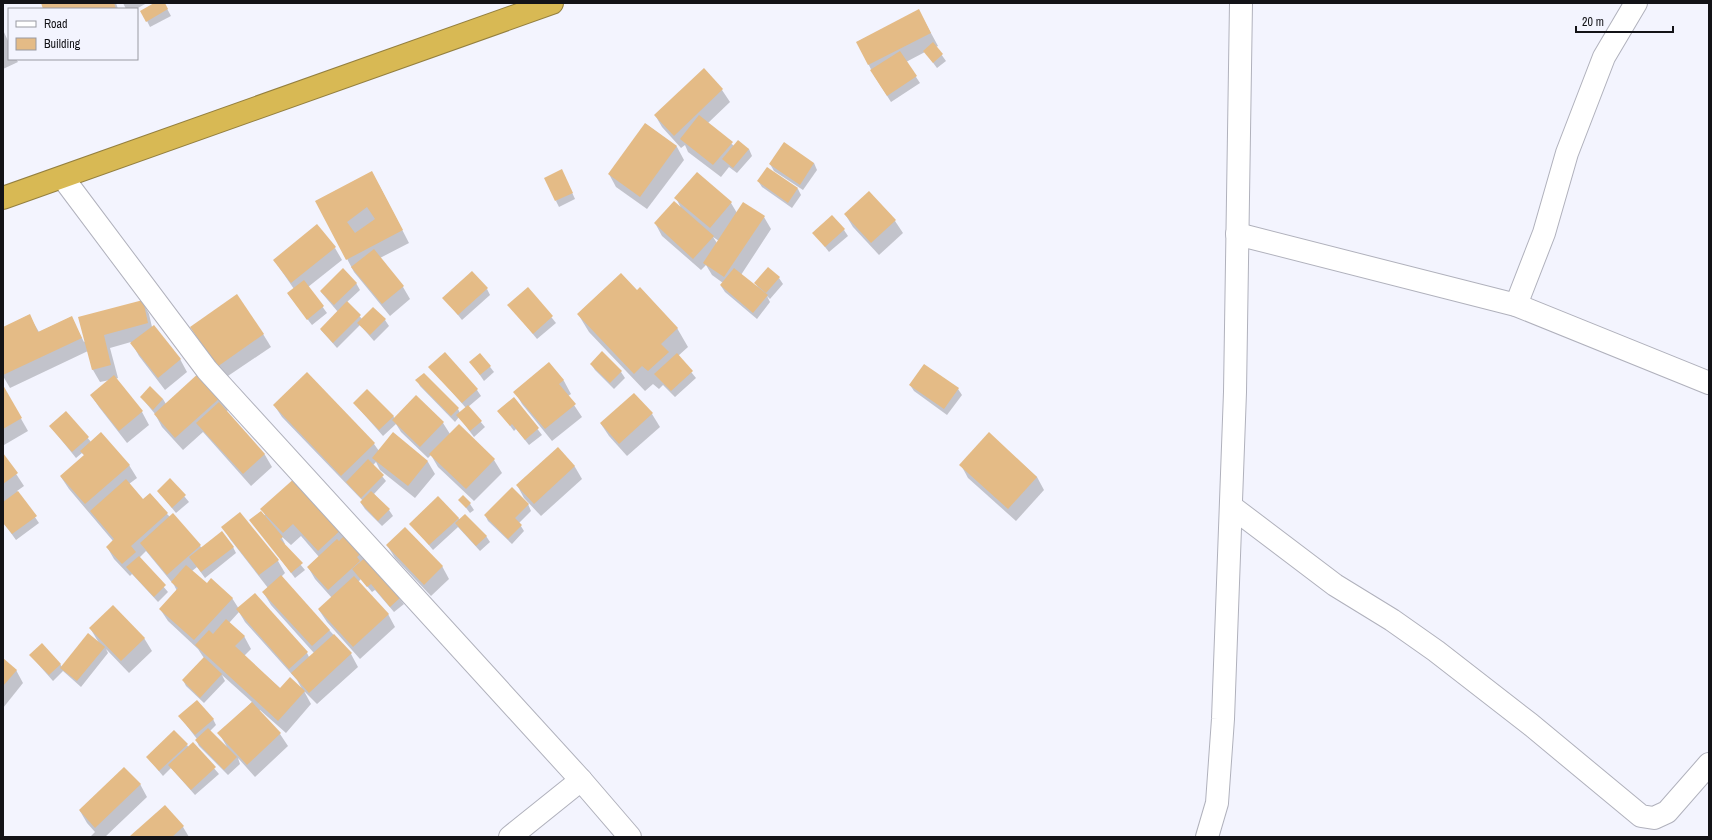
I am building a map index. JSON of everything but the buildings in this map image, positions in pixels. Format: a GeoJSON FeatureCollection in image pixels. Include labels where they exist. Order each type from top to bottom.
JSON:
{"type":"FeatureCollection","features":[{"type":"Feature","properties":{"kind":"highway"},"geometry":{"type":"LineString","coordinates":[[3,198],[63,178],[552,3]]}},
{"type":"Feature","properties":{"kind":"street"},"geometry":{"type":"LineString","coordinates":[[1207,837],[1217,803],[1222,734],[1232,507],[1241,3]]}},
{"type":"Feature","properties":{"kind":"street"},"geometry":{"type":"LineString","coordinates":[[1516,305],[1544,233],[1568,153],[1604,57],[1636,3]]}},
{"type":"Feature","properties":{"kind":"street"},"geometry":{"type":"LineString","coordinates":[[63,178],[207,370],[581,780],[630,837]]}},
{"type":"Feature","properties":{"kind":"street"},"geometry":{"type":"LineString","coordinates":[[1237,234],[1516,305],[1709,383]]}},
{"type":"Feature","properties":{"kind":"street"},"geometry":{"type":"LineString","coordinates":[[1232,507],[1335,585],[1392,620],[1460,669],[1530,724],[1641,816],[1654,818],[1666,812],[1709,764]]}},
{"type":"Feature","properties":{"kind":"street"},"geometry":{"type":"LineString","coordinates":[[510,837],[581,780]]}}]}
